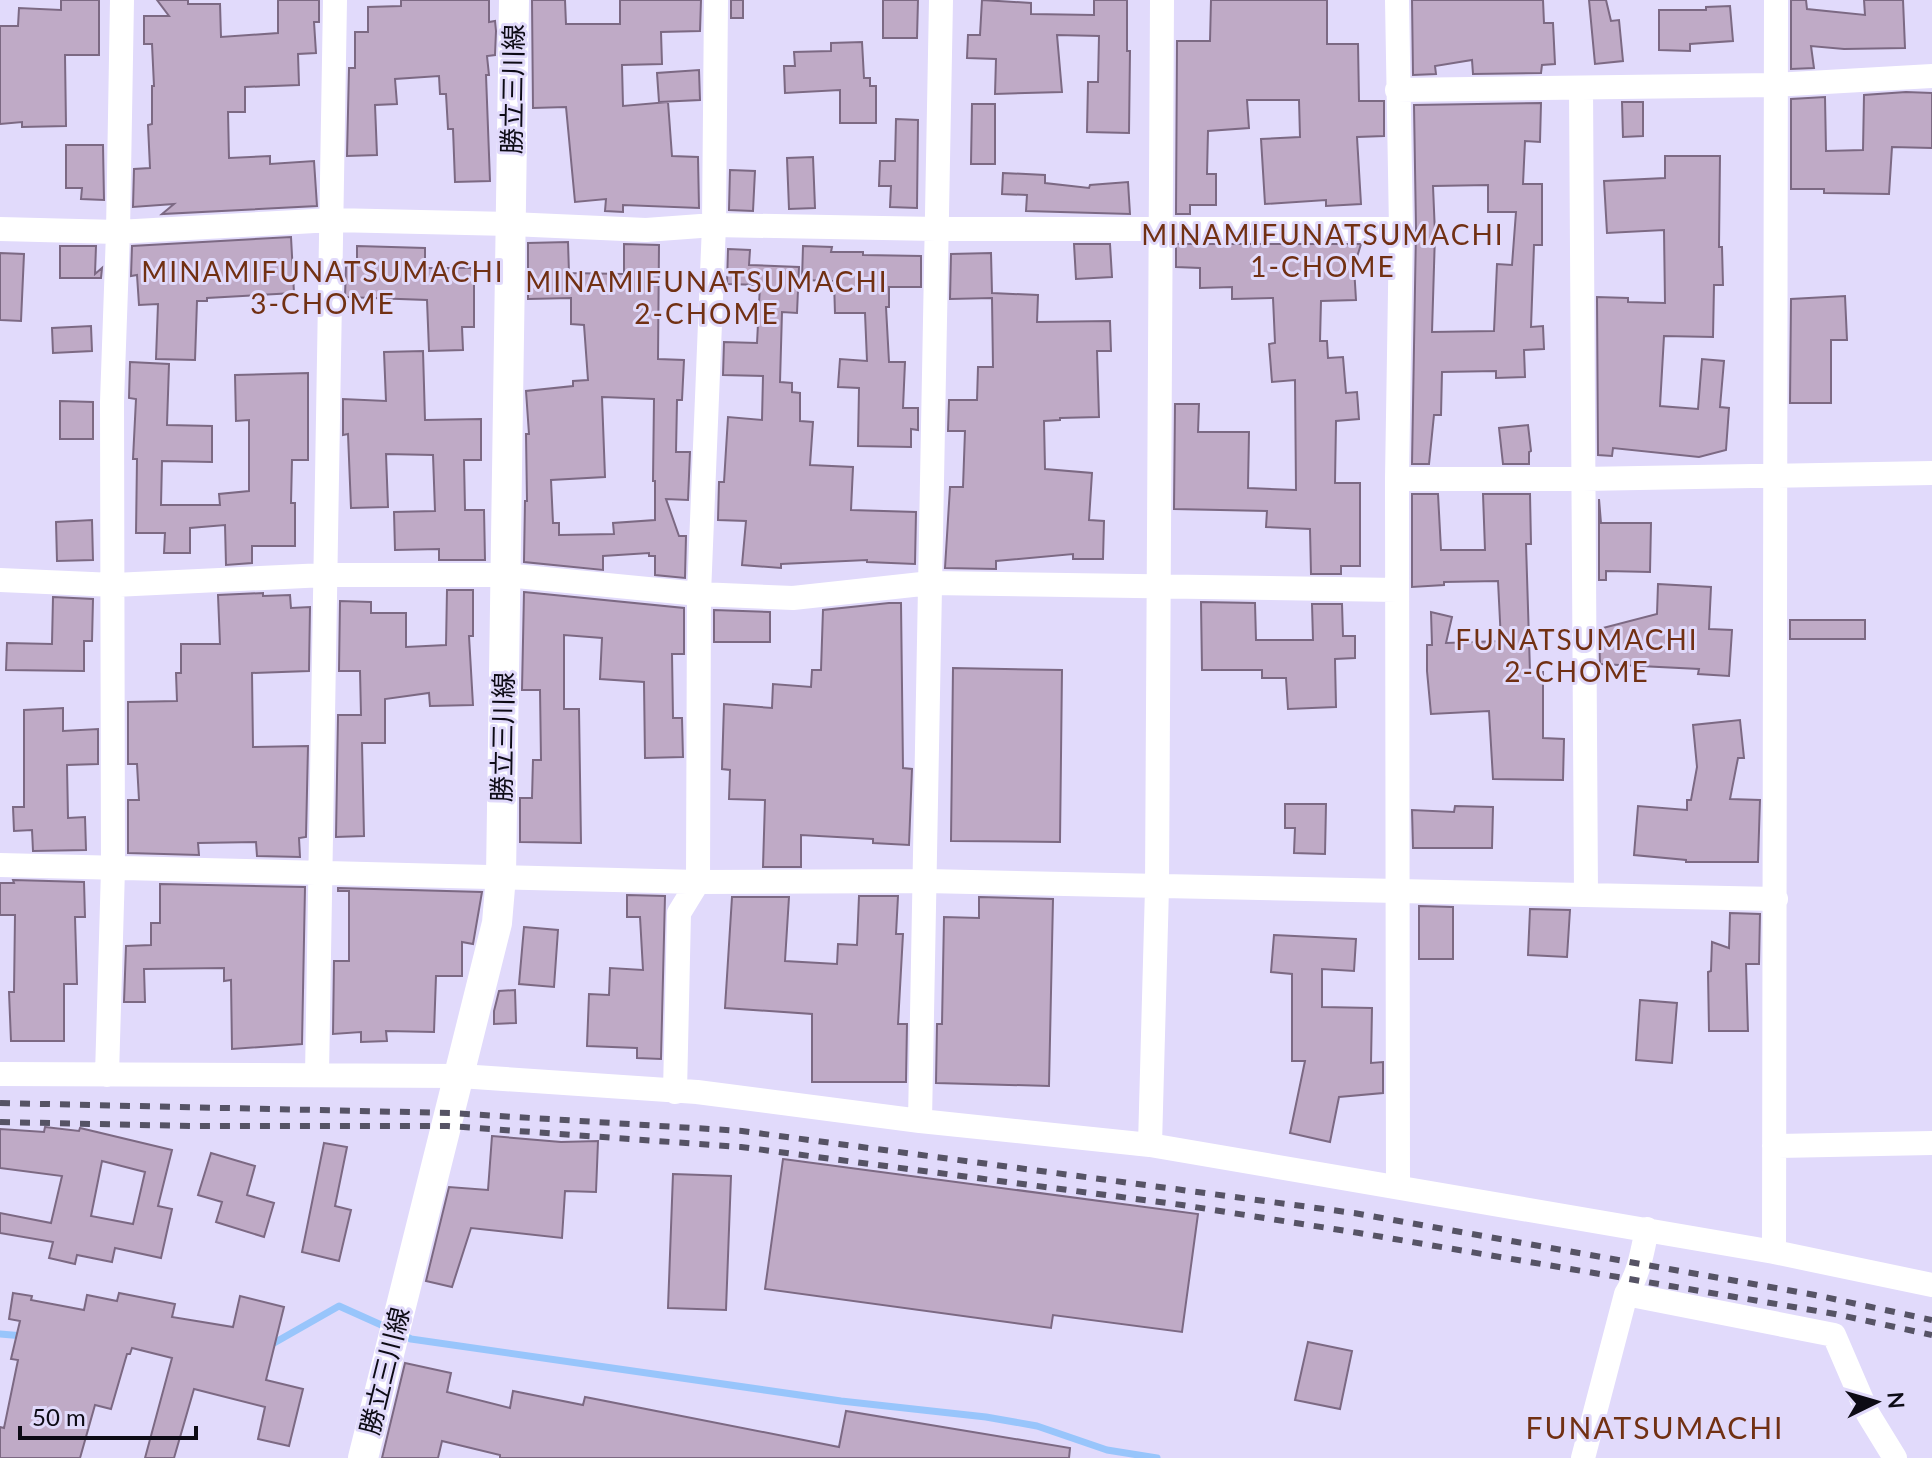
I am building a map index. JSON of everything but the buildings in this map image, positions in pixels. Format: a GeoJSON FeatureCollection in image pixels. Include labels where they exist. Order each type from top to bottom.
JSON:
{"type":"FeatureCollection","features":[{"type":"Feature","properties":{"kind":"main road","name":"勝立三川線"},"geometry":{"type":"LineString","coordinates":[[363,1458],[497,923],[501,876],[514,0]]}},
{"type":"Feature","properties":{"kind":"street"},"geometry":{"type":"LineString","coordinates":[[107,1075],[113,869],[112,402],[122,0]]}},
{"type":"Feature","properties":{"kind":"street"},"geometry":{"type":"LineString","coordinates":[[317,1075],[335,0]]}},
{"type":"Feature","properties":{"kind":"street"},"geometry":{"type":"LineString","coordinates":[[675,1092],[679,913],[698,882],[699,594],[714,225],[716,0]]}},
{"type":"Feature","properties":{"kind":"street"},"geometry":{"type":"LineString","coordinates":[[920,1121],[941,0]]}},
{"type":"Feature","properties":{"kind":"street"},"geometry":{"type":"LineString","coordinates":[[1150,1145],[1157,888],[1162,0]]}},
{"type":"Feature","properties":{"kind":"street"},"geometry":{"type":"LineString","coordinates":[[1397,0],[1401,229],[1397,479],[1398,1186]]}},
{"type":"Feature","properties":{"kind":"street"},"geometry":{"type":"LineString","coordinates":[[1774,1252],[1776,0]]}},
{"type":"Feature","properties":{"kind":"street"},"geometry":{"type":"LineString","coordinates":[[1397,90],[1774,85],[1932,76]]}},
{"type":"Feature","properties":{"kind":"street"},"geometry":{"type":"LineString","coordinates":[[1581,88],[1586,895]]}},
{"type":"Feature","properties":{"kind":"street"},"geometry":{"type":"LineString","coordinates":[[0,229],[118,232],[332,220],[646,230],[714,225],[936,229],[1401,229]]}},
{"type":"Feature","properties":{"kind":"street"},"geometry":{"type":"LineString","coordinates":[[1397,479],[1932,473]]}},
{"type":"Feature","properties":{"kind":"street"},"geometry":{"type":"LineString","coordinates":[[0,580],[114,585],[325,575],[505,575],[699,594],[793,598],[931,583],[1397,590]]}},
{"type":"Feature","properties":{"kind":"street"},"geometry":{"type":"LineString","coordinates":[[0,865],[698,882],[925,881],[1776,899]]}},
{"type":"Feature","properties":{"kind":"street"},"geometry":{"type":"LineString","coordinates":[[0,1074],[460,1076],[697,1092],[920,1121],[1150,1145],[1647,1229],[1932,1285]]}},
{"type":"Feature","properties":{"kind":"street"},"geometry":{"type":"LineString","coordinates":[[1774,1146],[1932,1143]]}},
{"type":"Feature","properties":{"kind":"street"},"geometry":{"type":"LineString","coordinates":[[1583,1458],[1626,1294],[1638,1272],[1647,1229]]}},
{"type":"Feature","properties":{"kind":"street"},"geometry":{"type":"LineString","coordinates":[[1626,1294],[1834,1335],[1868,1414],[1895,1458]]}},
{"type":"Feature","properties":{"kind":"waterway"},"geometry":{"type":"LineString","coordinates":[[266,1340],[274,1343],[339,1306],[388,1328]]}},
{"type":"Feature","properties":{"kind":"waterway"},"geometry":{"type":"LineString","coordinates":[[0,1334],[24,1336]]}},
{"type":"Feature","properties":{"kind":"waterway"},"geometry":{"type":"LineString","coordinates":[[403,1335],[411,1339],[841,1401],[986,1417],[1037,1426],[1107,1450],[1157,1458]]}},
{"type":"Feature","properties":{"kind":"railway"},"geometry":{"type":"LineString","coordinates":[[0,1103],[451,1113],[742,1131],[1354,1213],[1815,1295],[1932,1320]]}},
{"type":"Feature","properties":{"kind":"railway"},"geometry":{"type":"LineString","coordinates":[[0,1122],[448,1126],[741,1147],[1182,1205],[1835,1314],[1932,1335]]}},
{"type":"Feature","properties":{"kind":"district","name":"MINAMIFUNATSUMACHI 1-CHOME"},"geometry":{"type":"Point","coordinates":[1323,251]}},
{"type":"Feature","properties":{"kind":"district","name":"MINAMIFUNATSUMACHI 3-CHOME"},"geometry":{"type":"Point","coordinates":[323,288]}},
{"type":"Feature","properties":{"kind":"district","name":"MINAMIFUNATSUMACHI 2-CHOME"},"geometry":{"type":"Point","coordinates":[707,298]}},
{"type":"Feature","properties":{"kind":"district","name":"FUNATSUMACHI 2-CHOME"},"geometry":{"type":"Point","coordinates":[1577,656]}},
{"type":"Feature","properties":{"kind":"district","name":"FUNATSUMACHI"},"geometry":{"type":"Point","coordinates":[1655,1429]}}]}
